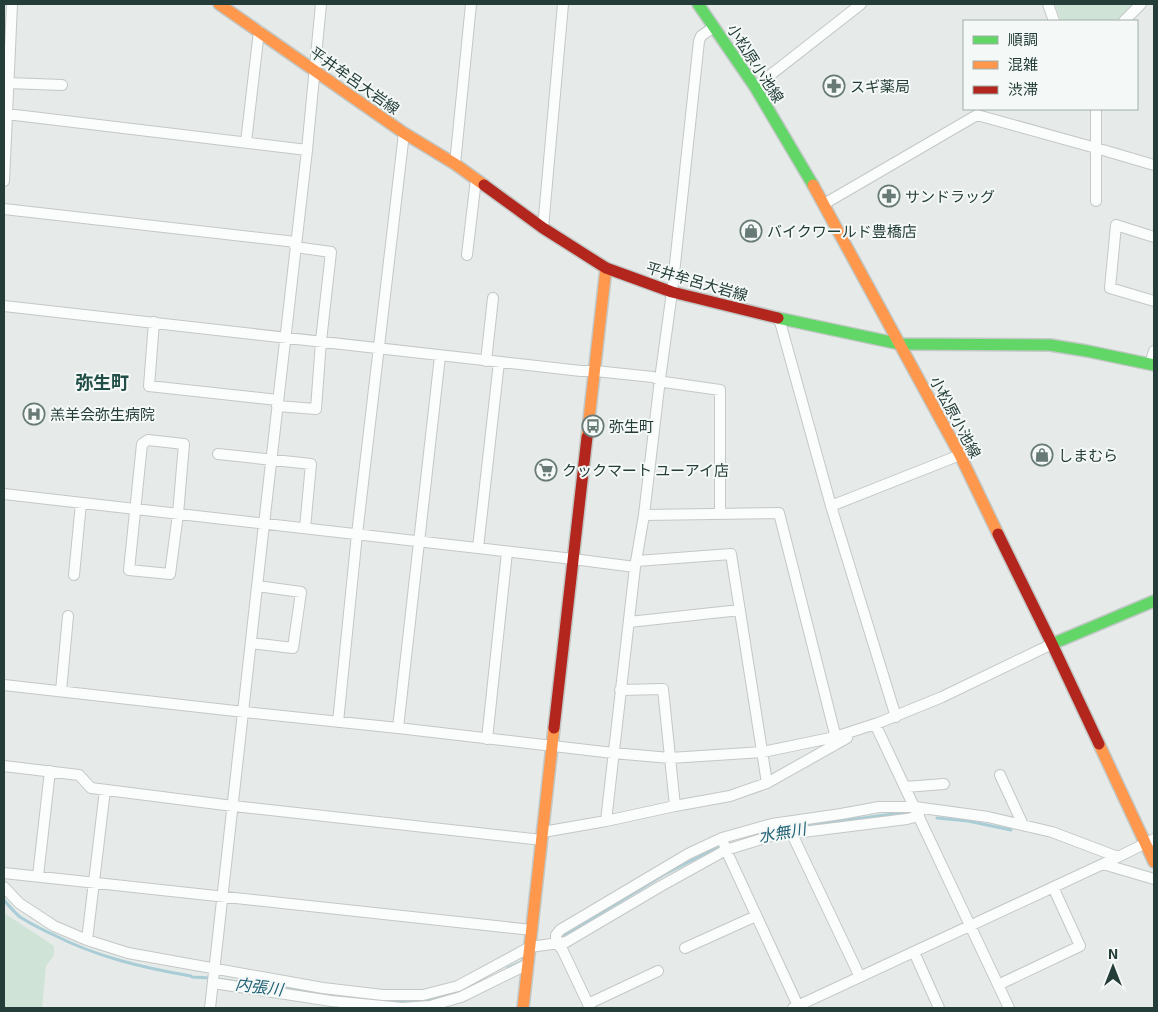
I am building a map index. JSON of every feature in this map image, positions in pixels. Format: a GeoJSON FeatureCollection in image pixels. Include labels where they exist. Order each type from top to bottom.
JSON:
{"type":"FeatureCollection","features":[{"type":"Feature","properties":{"kind":"main road","name":"平井牟呂大岩線"},"geometry":{"type":"LineString","coordinates":[[220,4],[404,133],[455,164],[543,228],[606,268],[672,292],[779,318],[900,344],[1050,346],[1087,351],[1152,364]]}},
{"type":"Feature","properties":{"kind":"main road","name":"小松原小池線"},"geometry":{"type":"LineString","coordinates":[[698,4],[755,87],[824,204],[960,455],[1052,644],[1139,830],[1150,841],[1154,862]]}},
{"type":"Feature","properties":{"kind":"main road"},"geometry":{"type":"LineString","coordinates":[[523,1008],[606,268]]}},
{"type":"Feature","properties":{"kind":"main road"},"geometry":{"type":"LineString","coordinates":[[1052,644],[1154,601]]}},
{"type":"Feature","properties":{"kind":"street"},"geometry":{"type":"LineString","coordinates":[[4,181],[12,4]]}},
{"type":"Feature","properties":{"kind":"street"},"geometry":{"type":"LineString","coordinates":[[210,1008],[307,150],[321,4]]}},
{"type":"Feature","properties":{"kind":"street"},"geometry":{"type":"LineString","coordinates":[[455,164],[471,4]]}},
{"type":"Feature","properties":{"kind":"street"},"geometry":{"type":"LineString","coordinates":[[543,228],[562,4]]}},
{"type":"Feature","properties":{"kind":"street"},"geometry":{"type":"LineString","coordinates":[[755,87],[861,4]]}},
{"type":"Feature","properties":{"kind":"street"},"geometry":{"type":"LineString","coordinates":[[1048,4],[1054,20]]}},
{"type":"Feature","properties":{"kind":"street"},"geometry":{"type":"LineString","coordinates":[[1125,20],[1141,4]]}},
{"type":"Feature","properties":{"kind":"street"},"geometry":{"type":"LineString","coordinates":[[606,821],[620,690],[672,292],[699,41],[701,36],[714,27]]}},
{"type":"Feature","properties":{"kind":"street"},"geometry":{"type":"LineString","coordinates":[[246,142],[258,31]]}},
{"type":"Feature","properties":{"kind":"street"},"geometry":{"type":"LineString","coordinates":[[8,83],[62,85]]}},
{"type":"Feature","properties":{"kind":"street"},"geometry":{"type":"LineString","coordinates":[[1096,110],[1096,200]]}},
{"type":"Feature","properties":{"kind":"street"},"geometry":{"type":"LineString","coordinates":[[7,114],[307,150]]}},
{"type":"Feature","properties":{"kind":"street"},"geometry":{"type":"LineString","coordinates":[[824,204],[977,115],[1154,165]]}},
{"type":"Feature","properties":{"kind":"street"},"geometry":{"type":"LineString","coordinates":[[338,722],[404,133]]}},
{"type":"Feature","properties":{"kind":"street"},"geometry":{"type":"LineString","coordinates":[[467,255],[476,179]]}},
{"type":"Feature","properties":{"kind":"street"},"geometry":{"type":"LineString","coordinates":[[4,209],[296,245],[331,252],[316,409],[149,386],[154,322]]}},
{"type":"Feature","properties":{"kind":"street"},"geometry":{"type":"LineString","coordinates":[[1154,237],[1116,225],[1110,288],[1154,301]]}},
{"type":"Feature","properties":{"kind":"street"},"geometry":{"type":"LineString","coordinates":[[486,361],[493,298]]}},
{"type":"Feature","properties":{"kind":"street"},"geometry":{"type":"LineString","coordinates":[[4,306],[440,356],[653,377],[664,382],[720,390],[720,514]]}},
{"type":"Feature","properties":{"kind":"street"},"geometry":{"type":"LineString","coordinates":[[779,318],[831,506],[896,717]]}},
{"type":"Feature","properties":{"kind":"street"},"geometry":{"type":"LineString","coordinates":[[1152,364],[1154,351]]}},
{"type":"Feature","properties":{"kind":"street"},"geometry":{"type":"LineString","coordinates":[[398,728],[440,356]]}},
{"type":"Feature","properties":{"kind":"street"},"geometry":{"type":"LineString","coordinates":[[478,548],[499,362]]}},
{"type":"Feature","properties":{"kind":"street"},"geometry":{"type":"LineString","coordinates":[[148,440],[184,444],[178,514],[170,574],[129,570],[135,509],[142,444],[148,440]]}},
{"type":"Feature","properties":{"kind":"street"},"geometry":{"type":"LineString","coordinates":[[218,454],[311,464],[305,528]]}},
{"type":"Feature","properties":{"kind":"street"},"geometry":{"type":"LineString","coordinates":[[831,506],[960,455]]}},
{"type":"Feature","properties":{"kind":"street"},"geometry":{"type":"LineString","coordinates":[[4,494],[573,559],[636,564],[731,554],[768,783]]}},
{"type":"Feature","properties":{"kind":"street"},"geometry":{"type":"LineString","coordinates":[[74,575],[82,503]]}},
{"type":"Feature","properties":{"kind":"street"},"geometry":{"type":"LineString","coordinates":[[644,516],[779,514],[836,740]]}},
{"type":"Feature","properties":{"kind":"street"},"geometry":{"type":"LineString","coordinates":[[487,738],[508,552]]}},
{"type":"Feature","properties":{"kind":"street"},"geometry":{"type":"LineString","coordinates":[[251,643],[293,648],[301,592],[257,586]]}},
{"type":"Feature","properties":{"kind":"street"},"geometry":{"type":"LineString","coordinates":[[629,622],[740,610]]}},
{"type":"Feature","properties":{"kind":"street"},"geometry":{"type":"LineString","coordinates":[[61,691],[68,616]]}},
{"type":"Feature","properties":{"kind":"street"},"geometry":{"type":"LineString","coordinates":[[4,766],[79,775],[90,788],[105,790],[233,806],[542,836],[675,806],[730,796],[768,783],[836,740],[942,697],[1052,644]]}},
{"type":"Feature","properties":{"kind":"street"},"geometry":{"type":"LineString","coordinates":[[4,685],[670,758],[762,752],[836,740]]}},
{"type":"Feature","properties":{"kind":"street"},"geometry":{"type":"LineString","coordinates":[[620,690],[663,690],[675,806]]}},
{"type":"Feature","properties":{"kind":"street"},"geometry":{"type":"LineString","coordinates":[[875,724],[1009,1008]]}},
{"type":"Feature","properties":{"kind":"street"},"geometry":{"type":"LineString","coordinates":[[38,876],[50,772]]}},
{"type":"Feature","properties":{"kind":"street"},"geometry":{"type":"LineString","coordinates":[[1000,775],[1023,825]]}},
{"type":"Feature","properties":{"kind":"street"},"geometry":{"type":"LineString","coordinates":[[905,787],[944,784]]}},
{"type":"Feature","properties":{"kind":"street"},"geometry":{"type":"LineString","coordinates":[[88,940],[105,790]]}},
{"type":"Feature","properties":{"kind":"street"},"geometry":{"type":"LineString","coordinates":[[658,971],[589,1006],[562,949],[556,943],[556,935],[560,930],[688,854],[722,838],[772,824],[879,807],[917,812],[988,817],[1052,832],[1118,857]]}},
{"type":"Feature","properties":{"kind":"street"},"geometry":{"type":"LineString","coordinates":[[214,976],[383,995],[423,995],[458,986],[530,947],[566,942],[726,850],[771,836],[907,819],[917,812]]}},
{"type":"Feature","properties":{"kind":"street"},"geometry":{"type":"LineString","coordinates":[[791,822],[792,834],[860,977]]}},
{"type":"Feature","properties":{"kind":"street"},"geometry":{"type":"LineString","coordinates":[[722,838],[797,1008],[1150,841]]}},
{"type":"Feature","properties":{"kind":"street"},"geometry":{"type":"LineString","coordinates":[[1103,864],[1154,879]]}},
{"type":"Feature","properties":{"kind":"street"},"geometry":{"type":"LineString","coordinates":[[4,873],[532,930]]}},
{"type":"Feature","properties":{"kind":"street"},"geometry":{"type":"LineString","coordinates":[[4,887],[20,903],[54,926],[88,940],[128,953],[214,976],[331,1001],[402,1008],[430,1006],[461,997],[528,964]]}},
{"type":"Feature","properties":{"kind":"street"},"geometry":{"type":"LineString","coordinates":[[998,985],[1080,946],[1053,887]]}},
{"type":"Feature","properties":{"kind":"street"},"geometry":{"type":"LineString","coordinates":[[685,948],[756,916]]}},
{"type":"Feature","properties":{"kind":"street"},"geometry":{"type":"LineString","coordinates":[[914,952],[939,1008]]}},
{"type":"Feature","properties":{"kind":"green space"},"geometry":{"type":"Polygon","coordinates":[[[1055,4],[1134,4],[1119,20],[1061,20],[1055,4]]]}},
{"type":"Feature","properties":{"kind":"green space"},"geometry":{"type":"Polygon","coordinates":[[[4,913],[54,946],[54,955],[46,966],[42,1008],[4,1008],[4,913]]]}},
{"type":"Feature","properties":{"kind":"waterway","name":"水無川"},"geometry":{"type":"LineString","coordinates":[[781,830],[908,812]]}},
{"type":"Feature","properties":{"kind":"waterway","name":"水無川"},"geometry":{"type":"LineString","coordinates":[[937,818],[968,821],[1011,830]]}},
{"type":"Feature","properties":{"kind":"waterway","name":"内張川"},"geometry":{"type":"LineString","coordinates":[[562,937],[663,875],[712,850],[722,847]]}},
{"type":"Feature","properties":{"kind":"waterway","name":"内張川"},"geometry":{"type":"LineString","coordinates":[[4,900],[24,920],[87,950],[138,965],[192,977],[211,978]]}},
{"type":"Feature","properties":{"kind":"waterway","name":"内張川"},"geometry":{"type":"LineString","coordinates":[[508,968],[523,961]]}},
{"type":"Feature","properties":{"kind":"waterway","name":"内張川"},"geometry":{"type":"LineString","coordinates":[[217,979],[349,998]]}},
{"type":"Feature","properties":{"kind":"waterway","name":"内張川"},"geometry":{"type":"LineString","coordinates":[[390,1002],[428,1001],[439,998]]}},
{"type":"Feature","properties":{"kind":"traffic: fast"},"geometry":{"type":"LineString","coordinates":[[698,4],[755,87],[813,185]]}},
{"type":"Feature","properties":{"kind":"traffic: fast"},"geometry":{"type":"LineString","coordinates":[[778,318],[900,344],[1050,345],[1154,365]]}},
{"type":"Feature","properties":{"kind":"traffic: fast"},"geometry":{"type":"LineString","coordinates":[[1052,644],[1154,601]]}},
{"type":"Feature","properties":{"kind":"traffic: slow"},"geometry":{"type":"LineString","coordinates":[[219,4],[404,133],[455,164],[484,185]]}},
{"type":"Feature","properties":{"kind":"traffic: slow"},"geometry":{"type":"LineString","coordinates":[[813,185],[960,455],[998,534]]}},
{"type":"Feature","properties":{"kind":"traffic: slow"},"geometry":{"type":"LineString","coordinates":[[587,437],[606,268]]}},
{"type":"Feature","properties":{"kind":"traffic: slow"},"geometry":{"type":"LineString","coordinates":[[523,1008],[554,728]]}},
{"type":"Feature","properties":{"kind":"traffic: slow"},"geometry":{"type":"LineString","coordinates":[[1099,744],[1154,862]]}},
{"type":"Feature","properties":{"kind":"traffic: jam"},"geometry":{"type":"LineString","coordinates":[[484,185],[543,228],[606,268],[672,292],[778,318]]}},
{"type":"Feature","properties":{"kind":"traffic: jam"},"geometry":{"type":"LineString","coordinates":[[554,728],[587,437]]}},
{"type":"Feature","properties":{"kind":"traffic: jam"},"geometry":{"type":"LineString","coordinates":[[998,534],[1099,744]]}},
{"type":"Feature","properties":{"kind":"place","name":"スギ薬局"},"geometry":{"type":"Point","coordinates":[834,86]}},
{"type":"Feature","properties":{"kind":"place","name":"サンドラッグ"},"geometry":{"type":"Point","coordinates":[889,196]}},
{"type":"Feature","properties":{"kind":"place","name":"バイクワールド豊橋店"},"geometry":{"type":"Point","coordinates":[751,231]}},
{"type":"Feature","properties":{"kind":"place","name":"羔羊会弥生病院"},"geometry":{"type":"Point","coordinates":[34,414]}},
{"type":"Feature","properties":{"kind":"place","name":"弥生町"},"geometry":{"type":"Point","coordinates":[593,426]}},
{"type":"Feature","properties":{"kind":"place","name":"しまむら"},"geometry":{"type":"Point","coordinates":[1042,455]}},
{"type":"Feature","properties":{"kind":"place","name":"クックマート ユーアイ店"},"geometry":{"type":"Point","coordinates":[546,470]}},
{"type":"Feature","properties":{"kind":"district","name":"弥生町"},"geometry":{"type":"Point","coordinates":[102,382]}}]}
